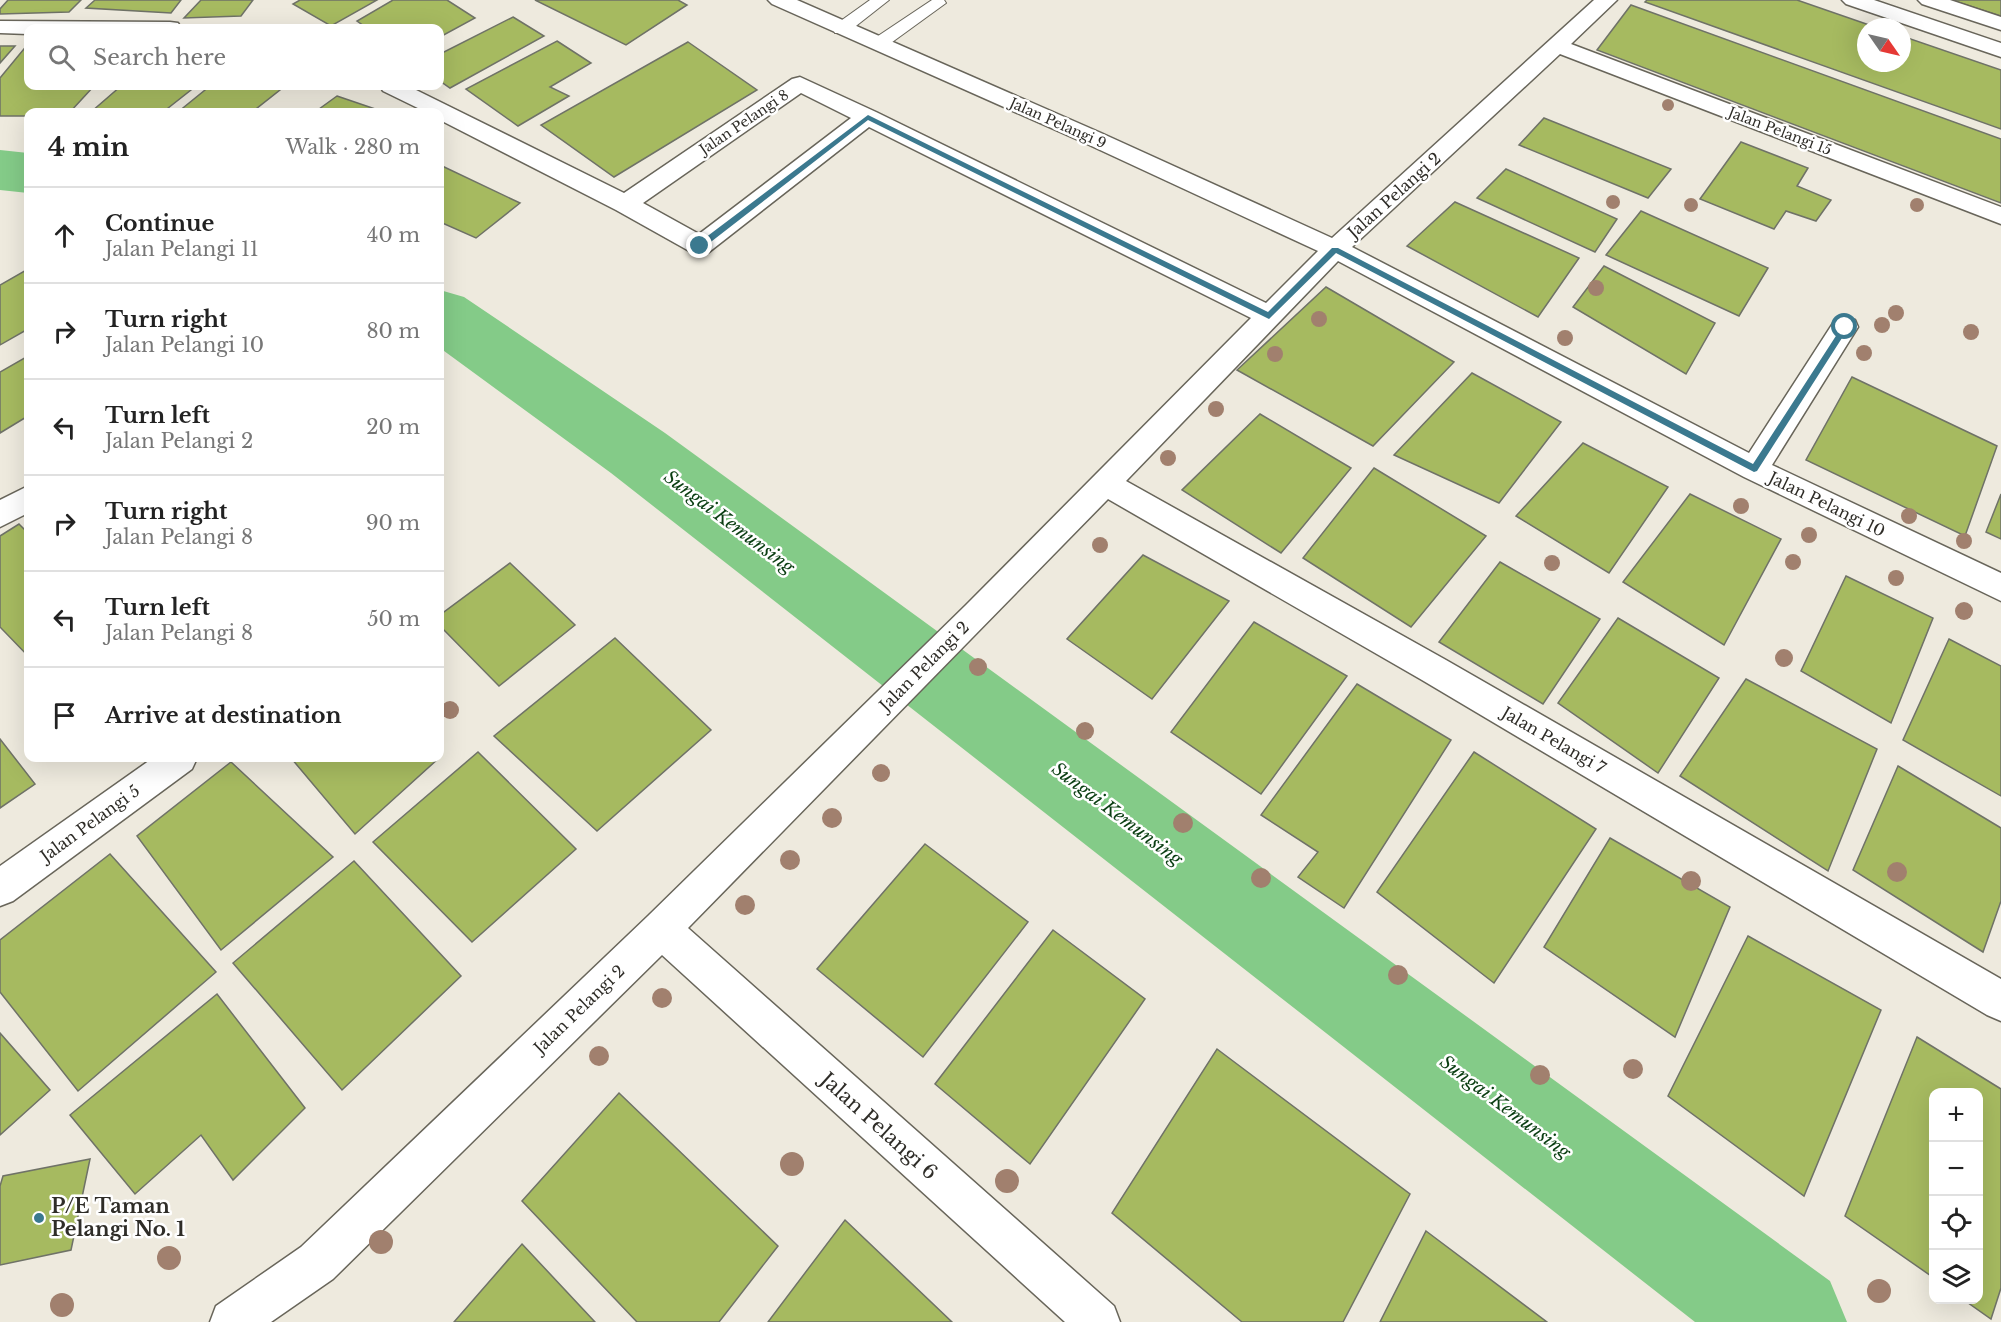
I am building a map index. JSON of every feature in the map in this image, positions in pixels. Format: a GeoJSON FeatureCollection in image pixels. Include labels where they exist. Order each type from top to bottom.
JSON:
{"type":"FeatureCollection","features":[{"type":"Feature","properties":{"kind":"street","name":"Jalan Pelangi 9"},"geometry":{"type":"LineString","coordinates":[[779,0],[1093,138],[1335,249]]}},
{"type":"Feature","properties":{"kind":"street","name":"Jalan Pelangi 2"},"geometry":{"type":"LineString","coordinates":[[232,1322],[317,1263],[661,929],[977,614],[1335,249],[1606,0]]}},
{"type":"Feature","properties":{"kind":"street"},"geometry":{"type":"LineString","coordinates":[[1853,0],[2001,50]]}},
{"type":"Feature","properties":{"kind":"street"},"geometry":{"type":"LineString","coordinates":[[1929,0],[2001,24]]}},
{"type":"Feature","properties":{"kind":"street"},"geometry":{"type":"LineString","coordinates":[[0,27],[24,27]]}},
{"type":"Feature","properties":{"kind":"street","name":"Jalan Pelangi 15"},"geometry":{"type":"LineString","coordinates":[[1558,46],[2001,216]]}},
{"type":"Feature","properties":{"kind":"street","name":"Jalan Pelangi 8"},"geometry":{"type":"LineString","coordinates":[[625,204],[800,84],[1269,316]]}},
{"type":"Feature","properties":{"kind":"street"},"geometry":{"type":"LineString","coordinates":[[399,90],[435,108]]}},
{"type":"Feature","properties":{"kind":"street"},"geometry":{"type":"LineString","coordinates":[[444,113],[625,204],[700,246],[868,117]]}},
{"type":"Feature","properties":{"kind":"street","name":"Jalan Pelangi 10"},"geometry":{"type":"LineString","coordinates":[[1335,249],[1754,469],[2001,588]]}},
{"type":"Feature","properties":{"kind":"street"},"geometry":{"type":"LineString","coordinates":[[1754,469],[1845,327]]}},
{"type":"Feature","properties":{"kind":"street","name":"Jalan Pelangi 7"},"geometry":{"type":"LineString","coordinates":[[1105,483],[1434,670],[2001,1001]]}},
{"type":"Feature","properties":{"kind":"street"},"geometry":{"type":"LineString","coordinates":[[0,515],[24,500]]}},
{"type":"Feature","properties":{"kind":"street","name":"Jalan Pelangi 5"},"geometry":{"type":"LineString","coordinates":[[0,888],[174,762]]}},
{"type":"Feature","properties":{"kind":"street","name":"Jalan Pelangi 6"},"geometry":{"type":"LineString","coordinates":[[661,929],[1098,1322]]}},
{"type":"Feature","properties":{"kind":"lane"},"geometry":{"type":"LineString","coordinates":[[841,29],[881,0]]}},
{"type":"Feature","properties":{"kind":"lane"},"geometry":{"type":"LineString","coordinates":[[878,44],[938,3]]}},
{"type":"Feature","properties":{"kind":"building"},"geometry":{"type":"Polygon","coordinates":[[[8,0],[81,0],[69,12],[0,14],[0,9],[8,0]]]}},
{"type":"Feature","properties":{"kind":"building"},"geometry":{"type":"Polygon","coordinates":[[[95,0],[181,0],[171,13],[86,8],[95,0]]]}},
{"type":"Feature","properties":{"kind":"building"},"geometry":{"type":"Polygon","coordinates":[[[201,0],[253,0],[241,16],[184,18],[201,0]]]}},
{"type":"Feature","properties":{"kind":"building"},"geometry":{"type":"Polygon","coordinates":[[[300,0],[377,0],[335,24],[328,24],[293,4],[300,0]]]}},
{"type":"Feature","properties":{"kind":"building"},"geometry":{"type":"Polygon","coordinates":[[[393,0],[447,0],[475,18],[444,35],[444,24],[361,24],[357,21],[393,0]]]}},
{"type":"Feature","properties":{"kind":"building"},"geometry":{"type":"Polygon","coordinates":[[[535,0],[678,0],[687,5],[626,45],[535,0]]]}},
{"type":"Feature","properties":{"kind":"building"},"geometry":{"type":"Polygon","coordinates":[[[1647,0],[1797,0],[1857,21],[1857,72],[1911,72],[1911,39],[2001,70],[2001,129],[1645,2],[1647,0]]]}},
{"type":"Feature","properties":{"kind":"building"},"geometry":{"type":"Polygon","coordinates":[[[1951,0],[2001,0],[2001,16],[1951,0]]]}},
{"type":"Feature","properties":{"kind":"building"},"geometry":{"type":"Polygon","coordinates":[[[1631,5],[2001,139],[2001,203],[1597,50],[1631,5]]]}},
{"type":"Feature","properties":{"kind":"building"},"geometry":{"type":"Polygon","coordinates":[[[513,17],[544,36],[450,88],[444,84],[444,52],[513,17]]]}},
{"type":"Feature","properties":{"kind":"building"},"geometry":{"type":"Polygon","coordinates":[[[557,41],[591,63],[550,87],[569,96],[518,126],[466,89],[557,41]]]}},
{"type":"Feature","properties":{"kind":"building"},"geometry":{"type":"Polygon","coordinates":[[[688,42],[757,90],[614,177],[541,125],[688,42]]]}},
{"type":"Feature","properties":{"kind":"building"},"geometry":{"type":"Polygon","coordinates":[[[0,46],[15,46],[0,63],[0,46]]]}},
{"type":"Feature","properties":{"kind":"building"},"geometry":{"type":"Polygon","coordinates":[[[24,49],[24,90],[90,90],[74,108],[24,108],[24,116],[0,116],[0,78],[24,49]]]}},
{"type":"Feature","properties":{"kind":"building"},"geometry":{"type":"Polygon","coordinates":[[[116,90],[191,90],[168,108],[96,108],[116,90]]]}},
{"type":"Feature","properties":{"kind":"building"},"geometry":{"type":"Polygon","coordinates":[[[205,90],[280,90],[257,108],[183,108],[205,90]]]}},
{"type":"Feature","properties":{"kind":"building"},"geometry":{"type":"Polygon","coordinates":[[[337,96],[372,108],[320,108],[337,96]]]}},
{"type":"Feature","properties":{"kind":"building"},"geometry":{"type":"Polygon","coordinates":[[[1544,118],[1671,169],[1648,198],[1519,145],[1544,118]]]}},
{"type":"Feature","properties":{"kind":"building"},"geometry":{"type":"Polygon","coordinates":[[[1741,142],[1808,168],[1797,186],[1831,200],[1816,221],[1786,211],[1774,229],[1700,199],[1741,142]]]}},
{"type":"Feature","properties":{"kind":"building"},"geometry":{"type":"Polygon","coordinates":[[[444,167],[520,203],[476,238],[444,224],[444,167]]]}},
{"type":"Feature","properties":{"kind":"building"},"geometry":{"type":"Polygon","coordinates":[[[1506,169],[1617,219],[1595,252],[1477,198],[1506,169]]]}},
{"type":"Feature","properties":{"kind":"building"},"geometry":{"type":"Polygon","coordinates":[[[1455,202],[1579,258],[1538,317],[1407,246],[1455,202]]]}},
{"type":"Feature","properties":{"kind":"building"},"geometry":{"type":"Polygon","coordinates":[[[1641,211],[1768,268],[1739,316],[1606,255],[1641,211]]]}},
{"type":"Feature","properties":{"kind":"building"},"geometry":{"type":"Polygon","coordinates":[[[1604,266],[1715,323],[1686,374],[1573,307],[1604,266]]]}},
{"type":"Feature","properties":{"kind":"building"},"geometry":{"type":"Polygon","coordinates":[[[24,271],[24,331],[0,345],[0,285],[24,271]]]}},
{"type":"Feature","properties":{"kind":"building"},"geometry":{"type":"Polygon","coordinates":[[[1326,287],[1454,362],[1373,446],[1237,370],[1326,287]]]}},
{"type":"Feature","properties":{"kind":"building"},"geometry":{"type":"Polygon","coordinates":[[[24,358],[24,418],[0,433],[0,372],[24,358]]]}},
{"type":"Feature","properties":{"kind":"building"},"geometry":{"type":"Polygon","coordinates":[[[1472,373],[1561,422],[1499,503],[1394,455],[1472,373]]]}},
{"type":"Feature","properties":{"kind":"building"},"geometry":{"type":"Polygon","coordinates":[[[1852,377],[1997,446],[1965,536],[1806,460],[1852,377]]]}},
{"type":"Feature","properties":{"kind":"building"},"geometry":{"type":"Polygon","coordinates":[[[1260,414],[1351,468],[1281,553],[1182,490],[1260,414]]]}},
{"type":"Feature","properties":{"kind":"building"},"geometry":{"type":"Polygon","coordinates":[[[1583,443],[1668,487],[1609,573],[1516,516],[1583,443]]]}},
{"type":"Feature","properties":{"kind":"building"},"geometry":{"type":"Polygon","coordinates":[[[1374,468],[1486,536],[1411,627],[1303,558],[1374,468]]]}},
{"type":"Feature","properties":{"kind":"building"},"geometry":{"type":"Polygon","coordinates":[[[1690,494],[1781,539],[1724,645],[1623,582],[1690,494]]]}},
{"type":"Feature","properties":{"kind":"building"},"geometry":{"type":"Polygon","coordinates":[[[2001,494],[2001,539],[1986,532],[2001,494]]]}},
{"type":"Feature","properties":{"kind":"building"},"geometry":{"type":"Polygon","coordinates":[[[19,524],[24,529],[24,652],[0,627],[0,536],[19,524]]]}},
{"type":"Feature","properties":{"kind":"building"},"geometry":{"type":"Polygon","coordinates":[[[1143,555],[1229,601],[1152,699],[1067,639],[1143,555]]]}},
{"type":"Feature","properties":{"kind":"building"},"geometry":{"type":"Polygon","coordinates":[[[1500,562],[1600,619],[1543,704],[1439,642],[1500,562]]]}},
{"type":"Feature","properties":{"kind":"building"},"geometry":{"type":"Polygon","coordinates":[[[510,563],[575,625],[499,686],[444,630],[444,612],[510,563]]]}},
{"type":"Feature","properties":{"kind":"building"},"geometry":{"type":"Polygon","coordinates":[[[1846,576],[1933,618],[1891,723],[1801,671],[1846,576]]]}},
{"type":"Feature","properties":{"kind":"building"},"geometry":{"type":"Polygon","coordinates":[[[1618,618],[1719,678],[1658,773],[1558,703],[1618,618]]]}},
{"type":"Feature","properties":{"kind":"building"},"geometry":{"type":"Polygon","coordinates":[[[1254,622],[1347,676],[1261,794],[1171,732],[1254,622]]]}},
{"type":"Feature","properties":{"kind":"building"},"geometry":{"type":"Polygon","coordinates":[[[615,638],[711,730],[597,831],[494,736],[615,638]]]}},
{"type":"Feature","properties":{"kind":"building"},"geometry":{"type":"Polygon","coordinates":[[[1949,639],[2001,666],[2001,796],[1903,740],[1949,639]]]}},
{"type":"Feature","properties":{"kind":"building"},"geometry":{"type":"Polygon","coordinates":[[[1746,679],[1877,749],[1828,871],[1680,776],[1746,679]]]}},
{"type":"Feature","properties":{"kind":"building"},"geometry":{"type":"Polygon","coordinates":[[[1357,684],[1451,740],[1344,908],[1298,877],[1318,852],[1261,815],[1357,684]]]}},
{"type":"Feature","properties":{"kind":"building"},"geometry":{"type":"Polygon","coordinates":[[[0,739],[35,784],[0,808],[0,739]]]}},
{"type":"Feature","properties":{"kind":"building"},"geometry":{"type":"Polygon","coordinates":[[[478,752],[576,849],[472,942],[373,842],[478,752]]]}},
{"type":"Feature","properties":{"kind":"building"},"geometry":{"type":"Polygon","coordinates":[[[1474,752],[1596,829],[1494,983],[1377,892],[1474,752]]]}},
{"type":"Feature","properties":{"kind":"building"},"geometry":{"type":"Polygon","coordinates":[[[231,762],[333,857],[221,950],[137,836],[231,762]]]}},
{"type":"Feature","properties":{"kind":"building"},"geometry":{"type":"Polygon","coordinates":[[[294,762],[435,762],[355,834],[294,762]]]}},
{"type":"Feature","properties":{"kind":"building"},"geometry":{"type":"Polygon","coordinates":[[[1898,766],[2001,828],[2001,901],[1983,952],[1853,870],[1898,766]]]}},
{"type":"Feature","properties":{"kind":"building"},"geometry":{"type":"Polygon","coordinates":[[[1610,838],[1730,907],[1675,1037],[1544,947],[1610,838]]]}},
{"type":"Feature","properties":{"kind":"building"},"geometry":{"type":"Polygon","coordinates":[[[925,844],[1028,922],[923,1057],[817,969],[925,844]]]}},
{"type":"Feature","properties":{"kind":"building"},"geometry":{"type":"Polygon","coordinates":[[[110,854],[216,972],[78,1091],[0,992],[0,940],[110,854]]]}},
{"type":"Feature","properties":{"kind":"building"},"geometry":{"type":"Polygon","coordinates":[[[354,861],[461,976],[342,1090],[233,963],[354,861]]]}},
{"type":"Feature","properties":{"kind":"building"},"geometry":{"type":"Polygon","coordinates":[[[1053,930],[1145,999],[1030,1164],[935,1084],[1053,930]]]}},
{"type":"Feature","properties":{"kind":"building"},"geometry":{"type":"Polygon","coordinates":[[[1748,936],[1881,1010],[1804,1196],[1668,1096],[1748,936]]]}},
{"type":"Feature","properties":{"kind":"building"},"geometry":{"type":"Polygon","coordinates":[[[217,994],[305,1108],[233,1180],[201,1135],[135,1194],[70,1115],[217,994]]]}},
{"type":"Feature","properties":{"kind":"building"},"geometry":{"type":"Polygon","coordinates":[[[0,1033],[50,1090],[0,1135],[0,1033]]]}},
{"type":"Feature","properties":{"kind":"building"},"geometry":{"type":"Polygon","coordinates":[[[1917,1037],[2001,1089],[2001,1288],[1991,1319],[1970,1304],[1983,1304],[1983,1088],[1929,1088],[1929,1275],[1845,1216],[1917,1037]]]}},
{"type":"Feature","properties":{"kind":"building"},"geometry":{"type":"Polygon","coordinates":[[[1217,1049],[1410,1194],[1343,1322],[1242,1322],[1112,1213],[1217,1049]]]}},
{"type":"Feature","properties":{"kind":"building"},"geometry":{"type":"Polygon","coordinates":[[[619,1093],[778,1246],[719,1322],[637,1322],[522,1201],[619,1093]]]}},
{"type":"Feature","properties":{"kind":"building","name":"P/E Taman Pelangi No. 1"},"geometry":{"type":"Polygon","coordinates":[[[90,1159],[71,1250],[0,1265],[0,1186],[3,1176],[90,1159]]]}},
{"type":"Feature","properties":{"kind":"building"},"geometry":{"type":"Polygon","coordinates":[[[845,1220],[952,1322],[768,1322],[845,1220]]]}},
{"type":"Feature","properties":{"kind":"building"},"geometry":{"type":"Polygon","coordinates":[[[1426,1231],[1547,1322],[1380,1322],[1426,1231]]]}},
{"type":"Feature","properties":{"kind":"building"},"geometry":{"type":"Polygon","coordinates":[[[522,1244],[595,1322],[454,1322],[522,1244]]]}},
{"type":"Feature","properties":{"kind":"waterway","name":"Sungai Kemunsing"},"geometry":{"type":"LineString","coordinates":[[0,170],[24,173]]}},
{"type":"Feature","properties":{"kind":"waterway","name":"Sungai Kemunsing"},"geometry":{"type":"LineString","coordinates":[[444,317],[638,453],[1789,1322]]}},
{"type":"Feature","properties":{"kind":"place","name":"P/E Taman Pelangi No. 1"},"geometry":{"type":"Point","coordinates":[39,1218]}},
{"type":"Feature","properties":{"kind":"route"},"geometry":{"type":"LineString","coordinates":[[700,246],[868,117],[1269,316],[1335,249],[1754,469],[1845,327]]}}]}
